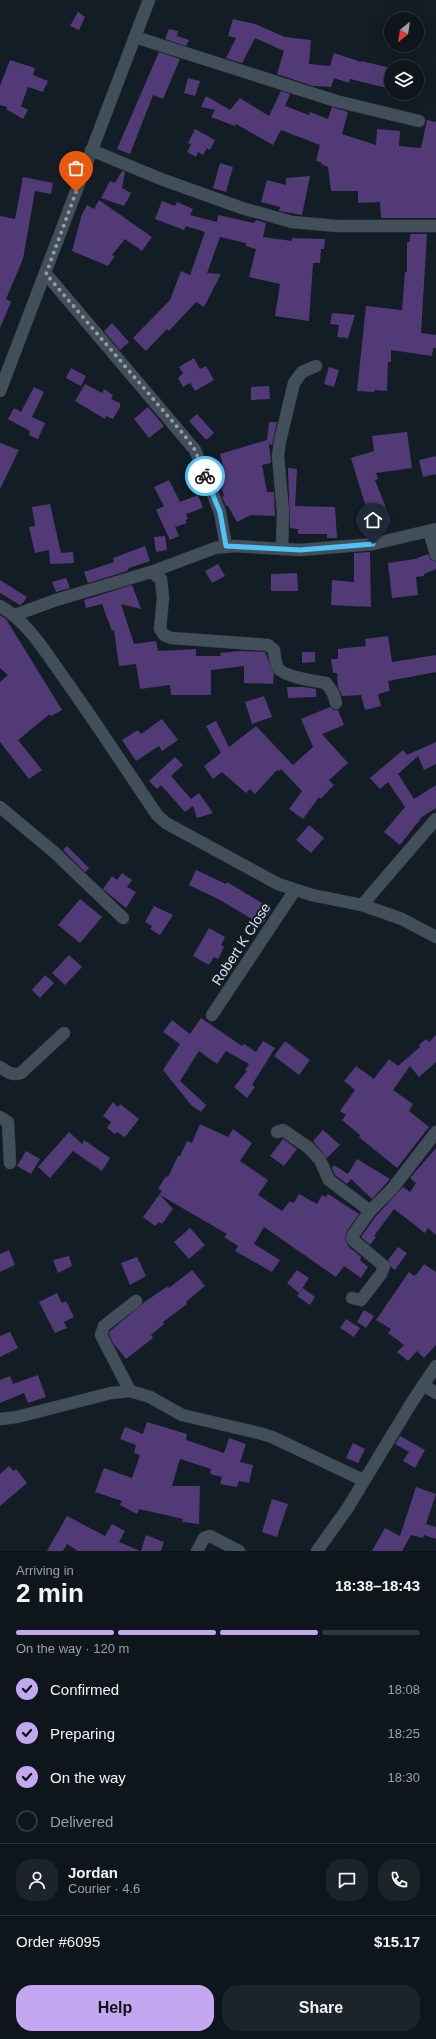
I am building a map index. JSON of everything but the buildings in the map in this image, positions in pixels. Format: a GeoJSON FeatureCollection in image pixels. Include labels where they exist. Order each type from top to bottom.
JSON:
{"type":"FeatureCollection","features":[{"type":"Feature","properties":{"kind":"street"},"geometry":{"type":"LineString","coordinates":[[0,391],[46,274],[91,150],[150,0]]}},
{"type":"Feature","properties":{"kind":"street"},"geometry":{"type":"LineString","coordinates":[[136,36],[329,98],[420,121]]}},
{"type":"Feature","properties":{"kind":"street"},"geometry":{"type":"LineString","coordinates":[[91,150],[161,179],[249,210],[292,222],[337,226],[436,226]]}},
{"type":"Feature","properties":{"kind":"street"},"geometry":{"type":"LineString","coordinates":[[46,274],[195,450],[220,512],[226,546]]}},
{"type":"Feature","properties":{"kind":"street"},"geometry":{"type":"LineString","coordinates":[[282,549],[283,512],[278,456],[280,441],[294,383],[302,372],[316,366]]}},
{"type":"Feature","properties":{"kind":"street"},"geometry":{"type":"LineString","coordinates":[[15,615],[56,600],[151,572],[199,553],[226,546],[300,550],[373,544],[432,530],[436,555]]}},
{"type":"Feature","properties":{"kind":"street"},"geometry":{"type":"LineString","coordinates":[[151,572],[161,579],[163,598],[160,629],[164,635],[180,640],[268,645],[274,650],[275,660],[279,669],[289,675],[326,683],[333,693],[336,703]]}},
{"type":"Feature","properties":{"kind":"street"},"geometry":{"type":"LineString","coordinates":[[0,606],[15,615],[43,650],[84,707],[157,815],[174,828],[248,869],[295,890],[362,905],[402,919],[436,937]]}},
{"type":"Feature","properties":{"kind":"street"},"geometry":{"type":"LineString","coordinates":[[0,807],[54,852],[123,918]]}},
{"type":"Feature","properties":{"kind":"street"},"geometry":{"type":"LineString","coordinates":[[362,905],[436,819]]}},
{"type":"Feature","properties":{"kind":"street","name":"Robert K Close"},"geometry":{"type":"LineString","coordinates":[[212,1015],[295,890]]}},
{"type":"Feature","properties":{"kind":"street"},"geometry":{"type":"LineString","coordinates":[[0,1067],[8,1073],[16,1075],[21,1073],[64,1033]]}},
{"type":"Feature","properties":{"kind":"street"},"geometry":{"type":"LineString","coordinates":[[0,1117],[8,1122],[10,1163]]}},
{"type":"Feature","properties":{"kind":"street"},"geometry":{"type":"LineString","coordinates":[[277,1132],[283,1130],[309,1148],[320,1160],[329,1180],[370,1211]]}},
{"type":"Feature","properties":{"kind":"street"},"geometry":{"type":"LineString","coordinates":[[352,1298],[360,1300],[383,1270],[384,1266],[352,1238],[370,1211],[392,1189],[436,1132]]}},
{"type":"Feature","properties":{"kind":"street"},"geometry":{"type":"LineString","coordinates":[[130,1391],[100,1335],[104,1326],[136,1301]]}},
{"type":"Feature","properties":{"kind":"street"},"geometry":{"type":"LineString","coordinates":[[317,1551],[347,1509],[363,1480],[436,1366]]}},
{"type":"Feature","properties":{"kind":"street"},"geometry":{"type":"LineString","coordinates":[[423,1385],[436,1393]]}},
{"type":"Feature","properties":{"kind":"street"},"geometry":{"type":"LineString","coordinates":[[0,1419],[17,1418],[112,1393],[130,1391],[150,1397],[182,1415],[272,1437],[363,1480]]}},
{"type":"Feature","properties":{"kind":"street"},"geometry":{"type":"LineString","coordinates":[[197,1551],[204,1538],[210,1536],[239,1551]]}},
{"type":"Feature","properties":{"kind":"way so far"},"geometry":{"type":"LineString","coordinates":[[76,192],[46,274],[166,417],[185,436],[195,450],[205,476]]}},
{"type":"Feature","properties":{"kind":"route"},"geometry":{"type":"LineString","coordinates":[[205,476],[220,512],[226,546],[300,550],[373,544]]}}]}
